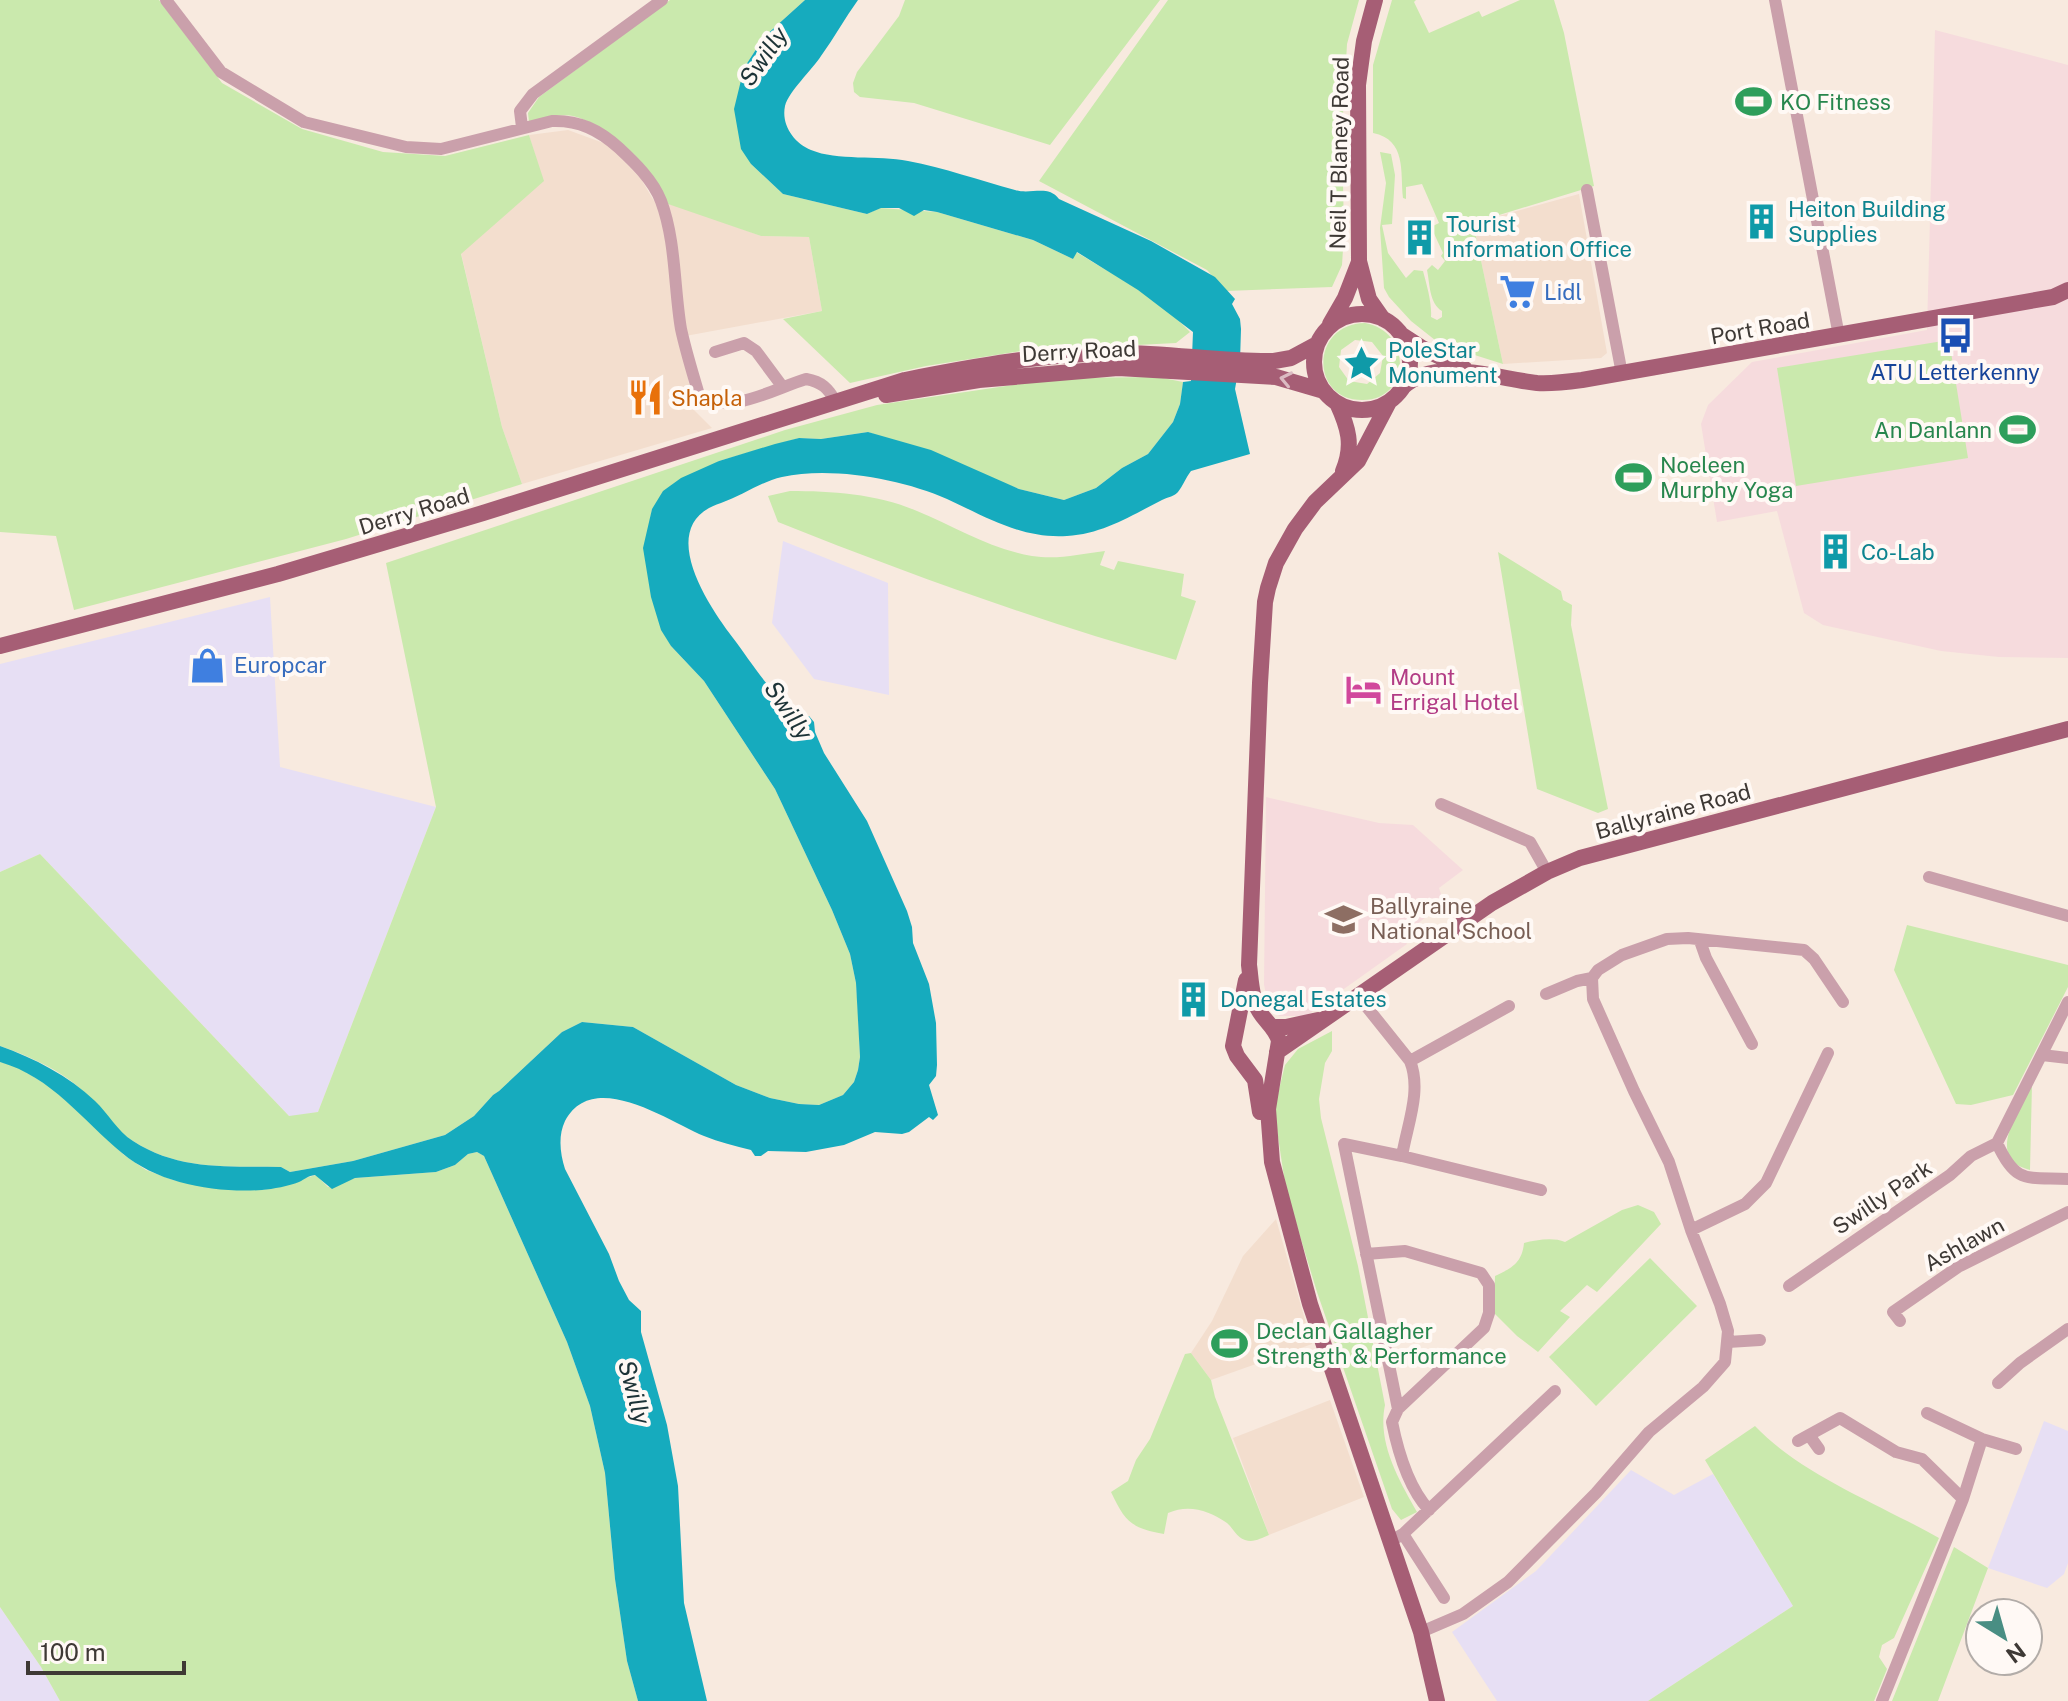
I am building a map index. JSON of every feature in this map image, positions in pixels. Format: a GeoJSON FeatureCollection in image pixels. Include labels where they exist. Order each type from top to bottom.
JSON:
{"type":"FeatureCollection","features":[{"type":"Feature","properties":{"kind":"main road","name":"Neil T Blaney Road"},"geometry":{"type":"LineString","coordinates":[[1375,0],[1364,41],[1358,85],[1359,261],[1369,299],[1383,319]]}},
{"type":"Feature","properties":{"kind":"main road","name":"Neil T Blaney Road"},"geometry":{"type":"LineString","coordinates":[[1327,329],[1350,287],[1359,261]]}},
{"type":"Feature","properties":{"kind":"main road","name":"Port Road"},"geometry":{"type":"LineString","coordinates":[[1474,372],[1548,384],[1622,374],[2063,296]]}},
{"type":"Feature","properties":{"kind":"main road"},"geometry":{"type":"LineString","coordinates":[[1341,476],[1348,459],[1348,426],[1337,403],[1324,391],[1314,368],[1317,344],[1327,329],[1348,316],[1368,314],[1383,319],[1422,348],[1474,372]]}},
{"type":"Feature","properties":{"kind":"main road"},"geometry":{"type":"LineString","coordinates":[[1402,335],[1410,354],[1403,387]]}},
{"type":"Feature","properties":{"kind":"main road","name":"Derry Road"},"geometry":{"type":"LineString","coordinates":[[1247,367],[1285,360],[1317,344]]}},
{"type":"Feature","properties":{"kind":"main road","name":"Derry Road"},"geometry":{"type":"LineString","coordinates":[[0,646],[278,574],[836,402],[1026,375],[1170,362],[1247,367],[1324,391]]}},
{"type":"Feature","properties":{"kind":"main road"},"geometry":{"type":"LineString","coordinates":[[1437,1701],[1397,1537],[1310,1304],[1269,1144],[1261,1124],[1255,1080],[1234,1051],[1249,965],[1265,602],[1272,574],[1288,540],[1309,509],[1362,455],[1389,402],[1403,387],[1418,377],[1431,374],[1474,372]]}},
{"type":"Feature","properties":{"kind":"main road"},"geometry":{"type":"LineString","coordinates":[[1337,403],[1362,410],[1389,402]]}},
{"type":"Feature","properties":{"kind":"main road","name":"Ballyraine Road"},"geometry":{"type":"LineString","coordinates":[[1276,1054],[1492,903],[1547,872],[1580,858],[2068,729]]}},
{"type":"Feature","properties":{"kind":"main road"},"geometry":{"type":"LineString","coordinates":[[1249,965],[1255,1004],[1278,1039],[1268,1109],[1269,1144]]}},
{"type":"Feature","properties":{"kind":"main road"},"geometry":{"type":"LineString","coordinates":[[1235,1034],[1250,1021],[1286,1027],[1326,1017]]}},
{"type":"Feature","properties":{"kind":"main road"},"geometry":{"type":"LineString","coordinates":[[1244,1063],[1263,1065],[1276,1054]]}},
{"type":"Feature","properties":{"kind":"street"},"geometry":{"type":"LineString","coordinates":[[166,0],[221,72],[304,122],[406,147],[441,149],[522,127],[569,121],[587,125],[608,138],[630,159],[653,186],[661,201],[682,330],[699,395],[712,404],[728,404],[806,379],[817,381],[828,389],[836,402]]}},
{"type":"Feature","properties":{"kind":"street"},"geometry":{"type":"LineString","coordinates":[[522,127],[520,111],[533,94],[662,0]]}},
{"type":"Feature","properties":{"kind":"street"},"geometry":{"type":"LineString","coordinates":[[1775,0],[1839,336]]}},
{"type":"Feature","properties":{"kind":"street"},"geometry":{"type":"LineString","coordinates":[[1587,190],[1622,374]]}},
{"type":"Feature","properties":{"kind":"street"},"geometry":{"type":"LineString","coordinates":[[715,352],[744,343],[756,351],[782,386]]}},
{"type":"Feature","properties":{"kind":"street"},"geometry":{"type":"LineString","coordinates":[[1441,804],[1530,842],[1547,872]]}},
{"type":"Feature","properties":{"kind":"street"},"geometry":{"type":"LineString","coordinates":[[1929,877],[2068,916]]}},
{"type":"Feature","properties":{"kind":"street"},"geometry":{"type":"LineString","coordinates":[[1421,1632],[1463,1614],[1508,1582],[1596,1493],[1649,1432],[1714,1377],[1725,1362],[1728,1342],[1720,1304],[1669,1162],[1593,999],[1592,978],[1598,970],[1622,955],[1645,945],[1688,938],[1804,950],[1814,959],[1843,1002]]}},
{"type":"Feature","properties":{"kind":"street"},"geometry":{"type":"LineString","coordinates":[[1700,941],[1752,1044]]}},
{"type":"Feature","properties":{"kind":"street"},"geometry":{"type":"LineString","coordinates":[[1546,994],[1592,978]]}},
{"type":"Feature","properties":{"kind":"street"},"geometry":{"type":"LineString","coordinates":[[1358,996],[1410,1061],[1416,1084],[1402,1156]]}},
{"type":"Feature","properties":{"kind":"street"},"geometry":{"type":"LineString","coordinates":[[2068,1002],[1997,1143],[2006,1164],[2020,1176],[2068,1179]]}},
{"type":"Feature","properties":{"kind":"street"},"geometry":{"type":"LineString","coordinates":[[1410,1061],[1509,1006]]}},
{"type":"Feature","properties":{"kind":"street"},"geometry":{"type":"LineString","coordinates":[[1691,1230],[1745,1204],[1766,1183],[1828,1053]]}},
{"type":"Feature","properties":{"kind":"street"},"geometry":{"type":"LineString","coordinates":[[2042,1055],[2068,1058]]}},
{"type":"Feature","properties":{"kind":"street","name":"Swilly Park"},"geometry":{"type":"LineString","coordinates":[[1789,1286],[1950,1175],[1971,1156],[1997,1143]]}},
{"type":"Feature","properties":{"kind":"street"},"geometry":{"type":"LineString","coordinates":[[1398,1409],[1344,1144],[1541,1190]]}},
{"type":"Feature","properties":{"kind":"street","name":"Ashlawn"},"geometry":{"type":"LineString","coordinates":[[1900,1321],[1893,1312],[1958,1267],[2068,1212]]}},
{"type":"Feature","properties":{"kind":"street"},"geometry":{"type":"LineString","coordinates":[[1366,1254],[1405,1251],[1481,1273],[1489,1285],[1489,1313],[1484,1328],[1398,1409],[1392,1422],[1416,1493],[1429,1510]]}},
{"type":"Feature","properties":{"kind":"street"},"geometry":{"type":"LineString","coordinates":[[1998,1383],[2068,1329]]}},
{"type":"Feature","properties":{"kind":"street"},"geometry":{"type":"LineString","coordinates":[[1728,1342],[1760,1340]]}},
{"type":"Feature","properties":{"kind":"street"},"geometry":{"type":"LineString","coordinates":[[1444,1598],[1397,1537],[1555,1391]]}},
{"type":"Feature","properties":{"kind":"street"},"geometry":{"type":"LineString","coordinates":[[1819,1449],[1804,1438],[1840,1418],[1896,1452],[1922,1459],[1963,1499]]}},
{"type":"Feature","properties":{"kind":"street"},"geometry":{"type":"LineString","coordinates":[[1930,1419],[2016,1449]]}},
{"type":"Feature","properties":{"kind":"street"},"geometry":{"type":"LineString","coordinates":[[1882,1701],[1963,1499],[1982,1439]]}},
{"type":"Feature","properties":{"kind":"shaded area"},"geometry":{"type":"Polygon","coordinates":[[[1935,30],[2068,65],[2068,658],[1999,657],[1941,651],[1823,625],[1804,613],[1777,511],[1717,522],[1701,424],[1708,405],[1752,362],[1927,330],[1935,30]]]}},
{"type":"Feature","properties":{"kind":"shaded area"},"geometry":{"type":"Polygon","coordinates":[[[568,130],[609,145],[641,179],[654,201],[683,207],[761,236],[809,237],[822,311],[680,337],[694,410],[712,428],[522,484],[502,427],[461,253],[543,181],[529,135],[568,130]]]}},
{"type":"Feature","properties":{"kind":"shaded area"},"geometry":{"type":"Polygon","coordinates":[[[1579,194],[1607,353],[1601,358],[1503,364],[1473,223],[1579,194]]]}},
{"type":"Feature","properties":{"kind":"shaded area"},"geometry":{"type":"Polygon","coordinates":[[[783,541],[888,583],[889,695],[814,679],[772,623],[783,541]]]}},
{"type":"Feature","properties":{"kind":"shaded area"},"geometry":{"type":"Polygon","coordinates":[[[270,597],[280,767],[436,807],[318,1112],[290,1117],[40,854],[0,872],[0,664],[270,597]]]}},
{"type":"Feature","properties":{"kind":"shaded area","name":"Ballyraine National School"},"geometry":{"type":"Polygon","coordinates":[[[1266,797],[1379,823],[1413,825],[1463,870],[1439,888],[1444,903],[1403,935],[1407,944],[1306,1016],[1279,1016],[1268,1002],[1264,985],[1266,797]]]}},
{"type":"Feature","properties":{"kind":"shaded area"},"geometry":{"type":"Polygon","coordinates":[[[1276,1219],[1312,1344],[1211,1380],[1191,1353],[1212,1321],[1243,1256],[1276,1219]]]}},
{"type":"Feature","properties":{"kind":"shaded area"},"geometry":{"type":"Polygon","coordinates":[[[1330,1400],[1364,1497],[1269,1535],[1233,1438],[1330,1400]]]}},
{"type":"Feature","properties":{"kind":"shaded area"},"geometry":{"type":"Polygon","coordinates":[[[2044,1421],[2068,1431],[2068,1563],[2064,1574],[2047,1588],[1988,1568],[2044,1421]]]}},
{"type":"Feature","properties":{"kind":"shaded area"},"geometry":{"type":"Polygon","coordinates":[[[1631,1470],[1674,1495],[1713,1474],[1793,1606],[1648,1701],[1497,1701],[1452,1632],[1536,1571],[1631,1470]]]}},
{"type":"Feature","properties":{"kind":"shaded area"},"geometry":{"type":"Polygon","coordinates":[[[0,1607],[41,1667],[60,1701],[0,1701],[0,1607]]]}},
{"type":"Feature","properties":{"kind":"green space"},"geometry":{"type":"Polygon","coordinates":[[[0,0],[159,0],[222,83],[302,129],[383,152],[445,156],[529,135],[544,181],[461,254],[502,427],[522,484],[346,539],[74,610],[56,536],[0,532],[0,0]]]}},
{"type":"Feature","properties":{"kind":"green space"},"geometry":{"type":"Polygon","coordinates":[[[670,0],[805,0],[764,37],[744,68],[751,164],[783,194],[867,214],[880,208],[937,212],[1033,240],[1073,259],[1076,252],[1151,298],[1190,332],[1176,343],[1021,351],[926,366],[850,383],[783,319],[822,311],[809,237],[761,236],[668,204],[642,163],[601,129],[568,115],[529,122],[528,113],[539,97],[670,0]]]}},
{"type":"Feature","properties":{"kind":"green space"},"geometry":{"type":"Polygon","coordinates":[[[905,0],[1160,0],[1050,145],[914,103],[860,97],[854,92],[857,72],[899,16],[905,0]]]}},
{"type":"Feature","properties":{"kind":"green space"},"geometry":{"type":"Polygon","coordinates":[[[1168,0],[1359,0],[1347,44],[1342,132],[1342,265],[1332,287],[1226,291],[1207,270],[1039,181],[1168,0]]]}},
{"type":"Feature","properties":{"kind":"green space"},"geometry":{"type":"Polygon","coordinates":[[[1392,0],[1416,0],[1414,2],[1429,33],[1479,11],[1482,17],[1520,0],[1554,0],[1564,33],[1594,186],[1473,223],[1503,364],[1440,344],[1411,321],[1384,288],[1380,228],[1386,183],[1380,152],[1391,154],[1395,175],[1392,224],[1382,225],[1388,253],[1406,278],[1414,270],[1423,271],[1431,317],[1437,320],[1442,317],[1442,311],[1432,298],[1427,270],[1432,265],[1438,270],[1445,261],[1431,227],[1439,223],[1422,184],[1406,187],[1406,199],[1403,198],[1397,150],[1392,142],[1373,133],[1373,65],[1392,0]]]}},
{"type":"Feature","properties":{"kind":"green space"},"geometry":{"type":"Polygon","coordinates":[[[1365,323],[1381,329],[1392,339],[1398,352],[1400,365],[1397,378],[1390,390],[1378,397],[1362,400],[1345,397],[1333,388],[1326,376],[1323,362],[1326,348],[1334,335],[1347,327],[1365,323]],[[1355,340],[1341,350],[1339,367],[1349,381],[1367,384],[1380,373],[1383,356],[1372,342],[1355,340]]]}},
{"type":"Feature","properties":{"kind":"green space"},"geometry":{"type":"Polygon","coordinates":[[[1949,340],[1968,458],[1796,486],[1777,368],[1949,340]]]}},
{"type":"Feature","properties":{"kind":"green space"},"geometry":{"type":"Polygon","coordinates":[[[1158,377],[1183,382],[1180,404],[1173,422],[1148,454],[1122,468],[1096,488],[1064,500],[1019,489],[868,432],[821,439],[799,438],[719,461],[652,509],[649,525],[671,646],[704,681],[775,789],[850,954],[856,983],[860,1057],[854,1082],[843,1095],[819,1105],[770,1098],[736,1085],[633,1027],[582,1022],[562,1032],[474,1116],[445,1135],[353,1161],[290,1172],[281,1167],[205,1165],[150,1151],[124,1135],[79,1088],[63,1076],[0,1046],[0,872],[40,854],[289,1116],[318,1112],[436,807],[386,563],[785,430],[877,405],[1061,378],[1158,377]]]}},
{"type":"Feature","properties":{"kind":"green space"},"geometry":{"type":"Polygon","coordinates":[[[790,491],[871,497],[902,505],[1017,553],[1060,557],[1105,551],[1100,565],[1114,570],[1118,561],[1184,574],[1181,596],[1196,601],[1176,660],[975,596],[778,522],[768,496],[790,491]]]}},
{"type":"Feature","properties":{"kind":"green space"},"geometry":{"type":"Polygon","coordinates":[[[1498,552],[1561,591],[1563,600],[1572,605],[1571,625],[1608,809],[1598,813],[1537,789],[1498,552]]]}},
{"type":"Feature","properties":{"kind":"green space"},"geometry":{"type":"Polygon","coordinates":[[[1907,925],[2068,965],[2068,987],[2013,1095],[1971,1105],[1956,1104],[1894,970],[1907,925]]]}},
{"type":"Feature","properties":{"kind":"green space"},"geometry":{"type":"Polygon","coordinates":[[[1332,1031],[1332,1051],[1325,1063],[1319,1099],[1321,1118],[1358,1266],[1385,1405],[1383,1419],[1387,1447],[1417,1512],[1401,1520],[1392,1509],[1317,1292],[1286,1190],[1274,1110],[1285,1065],[1298,1049],[1332,1031]]]}},
{"type":"Feature","properties":{"kind":"green space"},"geometry":{"type":"Polygon","coordinates":[[[0,1062],[16,1066],[55,1090],[124,1155],[146,1170],[173,1180],[209,1187],[263,1190],[316,1175],[328,1187],[355,1178],[436,1172],[455,1165],[468,1154],[477,1152],[484,1156],[567,1342],[590,1406],[605,1473],[627,1661],[638,1701],[60,1701],[0,1607],[0,1062]]]}},
{"type":"Feature","properties":{"kind":"green space"},"geometry":{"type":"Polygon","coordinates":[[[2032,1084],[2030,1170],[2016,1164],[2009,1156],[2007,1145],[2014,1120],[2032,1084]]]}},
{"type":"Feature","properties":{"kind":"green space"},"geometry":{"type":"Polygon","coordinates":[[[1638,1205],[1654,1212],[1661,1224],[1597,1292],[1587,1285],[1560,1311],[1570,1317],[1538,1352],[1494,1313],[1495,1276],[1515,1264],[1524,1243],[1550,1239],[1565,1242],[1622,1210],[1638,1205]]]}},
{"type":"Feature","properties":{"kind":"green space"},"geometry":{"type":"Polygon","coordinates":[[[1650,1258],[1697,1306],[1596,1406],[1549,1357],[1650,1258]]]}},
{"type":"Feature","properties":{"kind":"green space"},"geometry":{"type":"Polygon","coordinates":[[[1191,1353],[1211,1380],[1269,1535],[1257,1540],[1242,1539],[1220,1518],[1191,1509],[1168,1513],[1164,1534],[1143,1529],[1130,1522],[1111,1492],[1128,1481],[1136,1460],[1150,1439],[1185,1354],[1191,1353]]]}},
{"type":"Feature","properties":{"kind":"green space"},"geometry":{"type":"Polygon","coordinates":[[[1755,1426],[1773,1443],[1818,1474],[1939,1538],[1894,1638],[1882,1645],[1879,1657],[1887,1669],[1874,1701],[1648,1701],[1793,1606],[1705,1460],[1755,1426]]]}},
{"type":"Feature","properties":{"kind":"green space"},"geometry":{"type":"Polygon","coordinates":[[[1954,1547],[1988,1568],[1977,1597],[1964,1597],[1964,1632],[1938,1701],[1892,1701],[1954,1547]]]}},
{"type":"Feature","properties":{"kind":"water","name":"Swilly"},"geometry":{"type":"Polygon","coordinates":[[[805,0],[858,0],[787,100],[785,120],[794,138],[805,147],[821,153],[908,161],[1015,190],[1050,192],[1151,241],[1215,277],[1235,299],[1232,304],[1240,319],[1240,361],[1235,389],[1250,454],[1191,471],[1175,495],[1117,523],[1093,532],[1067,536],[1020,530],[929,492],[888,480],[822,473],[766,482],[701,513],[691,528],[688,546],[692,566],[711,606],[775,693],[795,712],[806,718],[809,716],[814,722],[824,753],[867,821],[907,911],[913,943],[929,984],[936,1023],[936,1076],[929,1085],[938,1115],[933,1120],[929,1117],[902,1134],[875,1132],[844,1145],[806,1152],[768,1151],[761,1156],[704,1136],[632,1103],[612,1098],[593,1099],[578,1106],[565,1121],[560,1145],[565,1169],[629,1300],[641,1311],[641,1332],[667,1425],[678,1486],[684,1603],[707,1701],[638,1701],[627,1661],[605,1473],[590,1406],[567,1342],[484,1156],[477,1152],[468,1154],[455,1165],[436,1172],[355,1178],[332,1189],[315,1175],[291,1185],[262,1190],[226,1190],[188,1184],[153,1172],[122,1153],[51,1089],[19,1069],[0,1062],[0,1046],[38,1062],[74,1084],[95,1101],[127,1137],[150,1151],[205,1165],[281,1167],[290,1172],[353,1161],[445,1135],[474,1116],[562,1032],[582,1022],[633,1027],[736,1085],[770,1098],[819,1105],[843,1095],[854,1082],[860,1057],[856,983],[850,954],[775,789],[704,681],[671,646],[661,630],[651,597],[643,548],[652,509],[663,491],[681,478],[719,461],[799,438],[821,439],[868,432],[931,450],[1019,489],[1064,500],[1096,488],[1122,468],[1148,454],[1173,422],[1180,404],[1183,382],[1191,381],[1193,332],[1138,290],[1077,252],[1073,259],[1033,240],[937,212],[924,210],[914,216],[899,208],[881,208],[867,214],[783,194],[751,164],[741,149],[734,109],[744,68],[764,37],[805,0]]]}},
{"type":"Feature","properties":{"kind":"place","name":"KO Fitness"},"geometry":{"type":"Point","coordinates":[1754,102]}},
{"type":"Feature","properties":{"kind":"place","name":"Heiton Building Supplies"},"geometry":{"type":"Point","coordinates":[1762,222]}},
{"type":"Feature","properties":{"kind":"place","name":"Tourist Information Office"},"geometry":{"type":"Point","coordinates":[1420,237]}},
{"type":"Feature","properties":{"kind":"place","name":"Lidl"},"geometry":{"type":"Point","coordinates":[1518,292]}},
{"type":"Feature","properties":{"kind":"place","name":"ATU Letterkenny"},"geometry":{"type":"Point","coordinates":[1955,336]}},
{"type":"Feature","properties":{"kind":"place","name":"PoleStar Monument"},"geometry":{"type":"Point","coordinates":[1362,363]}},
{"type":"Feature","properties":{"kind":"place","name":"Shapla"},"geometry":{"type":"Point","coordinates":[645,398]}},
{"type":"Feature","properties":{"kind":"place","name":"An Danlann"},"geometry":{"type":"Point","coordinates":[2018,430]}},
{"type":"Feature","properties":{"kind":"place","name":"Noeleen Murphy Yoga"},"geometry":{"type":"Point","coordinates":[1634,478]}},
{"type":"Feature","properties":{"kind":"place","name":"Co-Lab"},"geometry":{"type":"Point","coordinates":[1835,552]}},
{"type":"Feature","properties":{"kind":"place","name":"Europcar"},"geometry":{"type":"Point","coordinates":[208,665]}},
{"type":"Feature","properties":{"kind":"place","name":"Mount Errigal Hotel"},"geometry":{"type":"Point","coordinates":[1364,690]}},
{"type":"Feature","properties":{"kind":"place","name":"Ballyraine National School"},"geometry":{"type":"Point","coordinates":[1344,919]}},
{"type":"Feature","properties":{"kind":"place","name":"Donegal Estates"},"geometry":{"type":"Point","coordinates":[1194,999]}},
{"type":"Feature","properties":{"kind":"place","name":"Declan Gallagher Strength & Performance"},"geometry":{"type":"Point","coordinates":[1230,1344]}}]}
